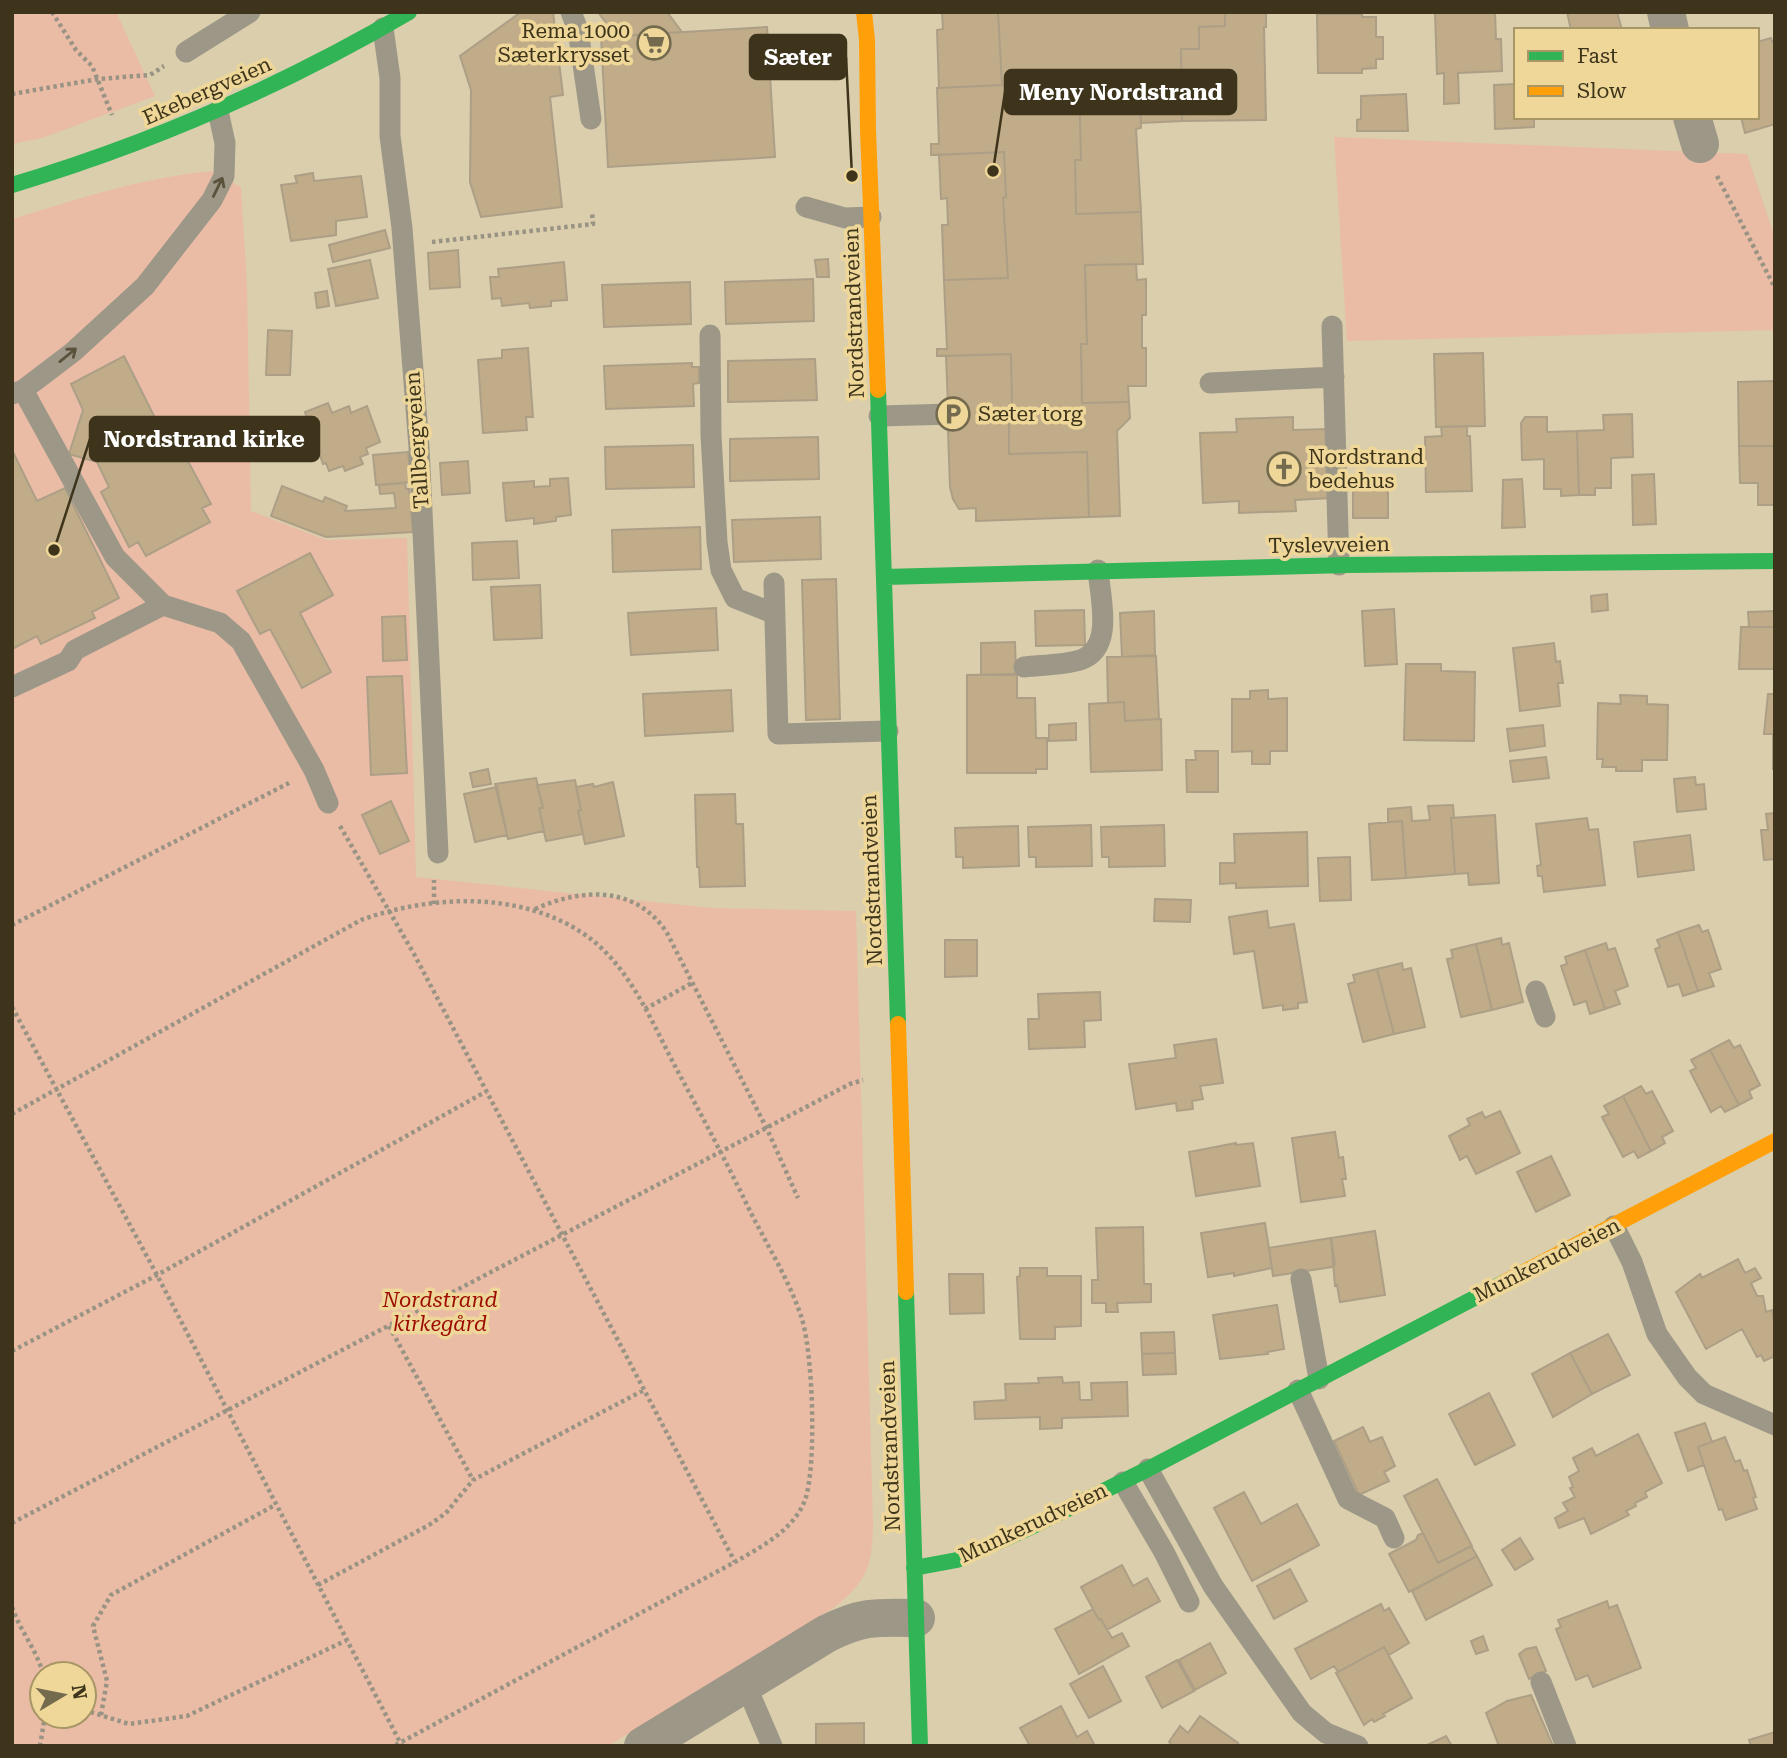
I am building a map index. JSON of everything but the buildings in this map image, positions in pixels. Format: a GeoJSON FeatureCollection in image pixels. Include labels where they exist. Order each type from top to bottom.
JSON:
{"type":"FeatureCollection","features":[{"type":"Feature","properties":{"kind":"main road","name":"Ekebergveien"},"geometry":{"type":"LineString","coordinates":[[12,185],[89,162],[218,111],[295,75],[409,12]]}},
{"type":"Feature","properties":{"kind":"main road","name":"Nordstrandveien"},"geometry":{"type":"LineString","coordinates":[[864,12],[879,416],[919,1746]]}},
{"type":"Feature","properties":{"kind":"main road","name":"Tyslevveien"},"geometry":{"type":"LineString","coordinates":[[884,577],[1339,565],[1775,561]]}},
{"type":"Feature","properties":{"kind":"main road","name":"Munkerudveien"},"geometry":{"type":"LineString","coordinates":[[914,1568],[957,1560],[1123,1482],[1775,1141]]}},
{"type":"Feature","properties":{"kind":"street"},"geometry":{"type":"LineString","coordinates":[[643,1746],[851,1621],[916,1618]]}},
{"type":"Feature","properties":{"kind":"lane"},"geometry":{"type":"LineString","coordinates":[[186,52],[250,12]]}},
{"type":"Feature","properties":{"kind":"lane"},"geometry":{"type":"LineString","coordinates":[[571,12],[578,30],[591,119]]}},
{"type":"Feature","properties":{"kind":"lane","name":"Tallbergveien"},"geometry":{"type":"LineString","coordinates":[[383,28],[390,78],[390,136],[403,246],[419,447],[438,853]]}},
{"type":"Feature","properties":{"kind":"lane"},"geometry":{"type":"LineString","coordinates":[[218,111],[225,142],[224,176],[212,200],[145,286],[73,352],[18,392],[115,557],[163,606],[220,623],[241,641],[314,770],[328,803]]}},
{"type":"Feature","properties":{"kind":"lane"},"geometry":{"type":"LineString","coordinates":[[806,207],[845,218],[872,217]]}},
{"type":"Feature","properties":{"kind":"lane"},"geometry":{"type":"LineString","coordinates":[[1332,326],[1339,565]]}},
{"type":"Feature","properties":{"kind":"lane"},"geometry":{"type":"LineString","coordinates":[[710,335],[711,435],[717,542],[722,570],[735,598],[773,613]]}},
{"type":"Feature","properties":{"kind":"lane"},"geometry":{"type":"LineString","coordinates":[[1210,383],[1334,377]]}},
{"type":"Feature","properties":{"kind":"lane"},"geometry":{"type":"LineString","coordinates":[[879,416],[953,414]]}},
{"type":"Feature","properties":{"kind":"lane"},"geometry":{"type":"LineString","coordinates":[[1024,667],[1081,660],[1094,651],[1103,631],[1098,570]]}},
{"type":"Feature","properties":{"kind":"lane"},"geometry":{"type":"LineString","coordinates":[[774,583],[778,734],[888,731]]}},
{"type":"Feature","properties":{"kind":"lane"},"geometry":{"type":"LineString","coordinates":[[12,687],[68,662],[75,650],[163,606]]}},
{"type":"Feature","properties":{"kind":"lane"},"geometry":{"type":"LineString","coordinates":[[1536,991],[1545,1017]]}},
{"type":"Feature","properties":{"kind":"lane"},"geometry":{"type":"LineString","coordinates":[[1614,1226],[1632,1262],[1657,1334],[1687,1377],[1704,1394],[1775,1425]]}},
{"type":"Feature","properties":{"kind":"lane"},"geometry":{"type":"LineString","coordinates":[[1301,1279],[1319,1379]]}},
{"type":"Feature","properties":{"kind":"lane"},"geometry":{"type":"LineString","coordinates":[[1298,1391],[1348,1499],[1385,1518],[1394,1538]]}},
{"type":"Feature","properties":{"kind":"lane"},"geometry":{"type":"LineString","coordinates":[[1148,1469],[1213,1586],[1302,1713],[1326,1733],[1358,1746]]}},
{"type":"Feature","properties":{"kind":"lane"},"geometry":{"type":"LineString","coordinates":[[1123,1482],[1164,1552],[1189,1602]]}},
{"type":"Feature","properties":{"kind":"lane"},"geometry":{"type":"LineString","coordinates":[[1541,1682],[1566,1746]]}},
{"type":"Feature","properties":{"kind":"lane"},"geometry":{"type":"LineString","coordinates":[[745,1683],[772,1746]]}},
{"type":"Feature","properties":{"kind":"path"},"geometry":{"type":"LineString","coordinates":[[52,12],[76,50],[92,66],[110,112]]}},
{"type":"Feature","properties":{"kind":"path"},"geometry":{"type":"LineString","coordinates":[[12,94],[99,79],[150,75],[186,52]]}},
{"type":"Feature","properties":{"kind":"path"},"geometry":{"type":"LineString","coordinates":[[1696,131],[1775,288]]}},
{"type":"Feature","properties":{"kind":"path"},"geometry":{"type":"LineString","coordinates":[[403,246],[593,224],[592,212]]}},
{"type":"Feature","properties":{"kind":"path"},"geometry":{"type":"LineString","coordinates":[[12,925],[314,770]]}},
{"type":"Feature","properties":{"kind":"path"},"geometry":{"type":"LineString","coordinates":[[328,803],[368,877],[390,910],[735,1562]]}},
{"type":"Feature","properties":{"kind":"path"},"geometry":{"type":"LineString","coordinates":[[534,909],[554,900],[597,894],[619,897],[652,913],[692,983],[767,1129],[797,1198]]}},
{"type":"Feature","properties":{"kind":"path"},"geometry":{"type":"LineString","coordinates":[[12,1114],[361,920],[407,906],[474,902],[534,909],[581,932],[600,946],[617,965],[645,1009],[721,1151],[802,1317],[810,1363],[811,1457],[810,1482],[805,1502],[789,1525],[735,1562],[394,1746]]}},
{"type":"Feature","properties":{"kind":"path"},"geometry":{"type":"LineString","coordinates":[[645,1009],[692,983]]}},
{"type":"Feature","properties":{"kind":"path"},"geometry":{"type":"LineString","coordinates":[[12,1007],[157,1275],[401,1744]]}},
{"type":"Feature","properties":{"kind":"path"},"geometry":{"type":"LineString","coordinates":[[12,1524],[850,1084],[899,1075]]}},
{"type":"Feature","properties":{"kind":"path"},"geometry":{"type":"LineString","coordinates":[[12,1351],[157,1275],[487,1091]]}},
{"type":"Feature","properties":{"kind":"path"},"geometry":{"type":"LineString","coordinates":[[389,1325],[473,1480]]}},
{"type":"Feature","properties":{"kind":"path"},"geometry":{"type":"LineString","coordinates":[[318,1585],[429,1525],[446,1513],[473,1480],[644,1390]]}},
{"type":"Feature","properties":{"kind":"path"},"geometry":{"type":"LineString","coordinates":[[101,1716],[107,1681],[93,1626],[111,1595],[275,1505]]}},
{"type":"Feature","properties":{"kind":"path"},"geometry":{"type":"LineString","coordinates":[[12,1607],[39,1660]]}},
{"type":"Feature","properties":{"kind":"path"},"geometry":{"type":"LineString","coordinates":[[98,1715],[129,1724],[187,1716],[347,1640]]}},
{"type":"Feature","properties":{"kind":"green space"},"geometry":{"type":"Polygon","coordinates":[[[12,12],[116,12],[155,96],[42,138],[12,144],[12,12]]]}},
{"type":"Feature","properties":{"kind":"green space"},"geometry":{"type":"Polygon","coordinates":[[[1334,137],[1747,154],[1775,238],[1775,330],[1347,341],[1334,137]]]}},
{"type":"Feature","properties":{"kind":"green space","name":"Nordstrand kirkegård"},"geometry":{"type":"Polygon","coordinates":[[[213,171],[241,187],[247,286],[251,511],[326,540],[407,538],[416,877],[712,908],[856,911],[873,1524],[869,1562],[855,1589],[835,1607],[608,1746],[12,1746],[12,219],[162,178],[213,171]]]}},
{"type":"Feature","properties":{"kind":"traffic: fast"},"geometry":{"type":"LineString","coordinates":[[12,185],[115,151],[216,110],[314,64],[409,12]]}},
{"type":"Feature","properties":{"kind":"traffic: fast"},"geometry":{"type":"LineString","coordinates":[[878,390],[898,1024]]}},
{"type":"Feature","properties":{"kind":"traffic: fast"},"geometry":{"type":"LineString","coordinates":[[884,577],[1348,565],[1775,561]]}},
{"type":"Feature","properties":{"kind":"traffic: fast"},"geometry":{"type":"LineString","coordinates":[[914,1568],[957,1560],[1029,1528],[1148,1469],[1503,1283]]}},
{"type":"Feature","properties":{"kind":"traffic: fast"},"geometry":{"type":"LineString","coordinates":[[906,1292],[920,1746]]}},
{"type":"Feature","properties":{"kind":"traffic: slow"},"geometry":{"type":"LineString","coordinates":[[864,12],[878,390]]}},
{"type":"Feature","properties":{"kind":"traffic: slow"},"geometry":{"type":"LineString","coordinates":[[898,1024],[906,1292]]}},
{"type":"Feature","properties":{"kind":"traffic: slow"},"geometry":{"type":"LineString","coordinates":[[1503,1283],[1775,1141]]}},
{"type":"Feature","properties":{"kind":"place","name":"Rema 1000 Sæterkrysset"},"geometry":{"type":"Point","coordinates":[654,43]}},
{"type":"Feature","properties":{"kind":"place","name":"Meny Nordstrand"},"geometry":{"type":"Point","coordinates":[993,171]}},
{"type":"Feature","properties":{"kind":"place","name":"Sæter"},"geometry":{"type":"Point","coordinates":[852,176]}},
{"type":"Feature","properties":{"kind":"place","name":"Sæter torg"},"geometry":{"type":"Point","coordinates":[953,414]}},
{"type":"Feature","properties":{"kind":"place","name":"Nordstrand bedehus"},"geometry":{"type":"Point","coordinates":[1284,469]}},
{"type":"Feature","properties":{"kind":"place","name":"Nordstrand kirke"},"geometry":{"type":"Point","coordinates":[54,550]}}]}
